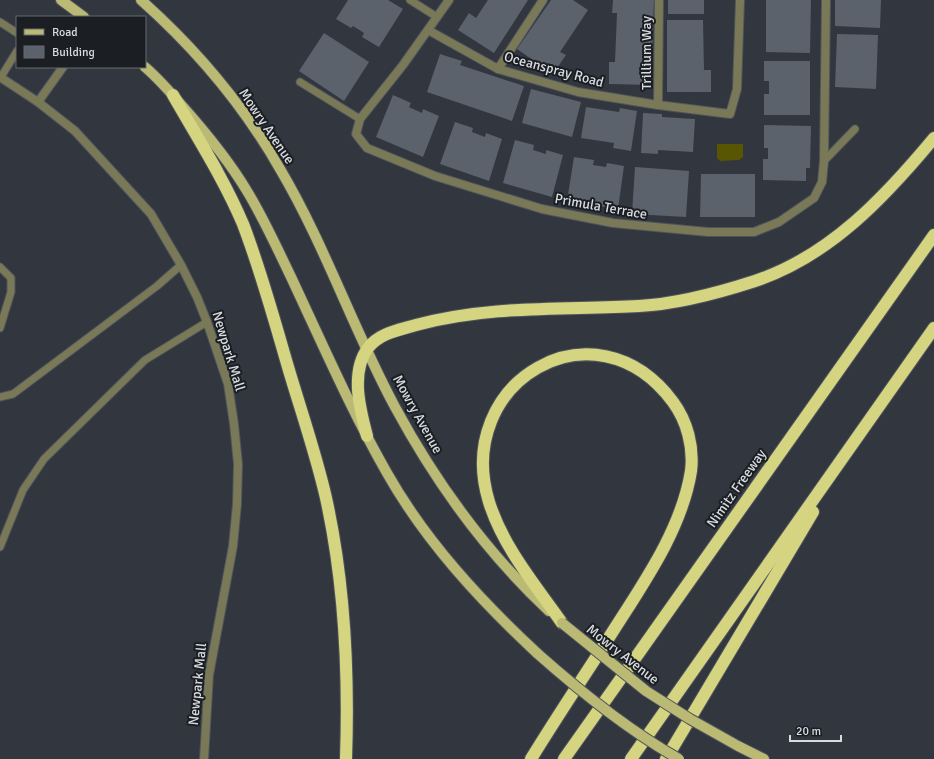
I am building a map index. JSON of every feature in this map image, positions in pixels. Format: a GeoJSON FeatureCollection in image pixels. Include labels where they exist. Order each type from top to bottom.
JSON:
{"type":"FeatureCollection","features":[{"type":"Feature","properties":{"kind":"highway"},"geometry":{"type":"LineString","coordinates":[[173,95],[226,189],[242,224],[270,307],[326,498],[340,582],[344,620],[347,712],[346,759]]}},
{"type":"Feature","properties":{"kind":"highway"},"geometry":{"type":"LineString","coordinates":[[367,436],[361,414],[358,380],[361,362],[368,349],[384,335],[449,316],[511,309],[639,306],[715,294],[757,281],[804,259],[852,225],[895,183],[934,138]]}},
{"type":"Feature","properties":{"kind":"highway","name":"Nimitz Freeway"},"geometry":{"type":"LineString","coordinates":[[564,759],[934,235]]}},
{"type":"Feature","properties":{"kind":"highway"},"geometry":{"type":"LineString","coordinates":[[631,759],[934,328]]}},
{"type":"Feature","properties":{"kind":"highway"},"geometry":{"type":"LineString","coordinates":[[531,759],[635,596],[669,535],[688,488],[691,467],[691,447],[686,427],[677,407],[664,390],[648,375],[630,364],[613,357],[574,355],[556,360],[538,368],[521,379],[505,394],[493,414],[485,437],[482,459],[484,482],[489,503],[510,548],[562,623]]}},
{"type":"Feature","properties":{"kind":"highway"},"geometry":{"type":"LineString","coordinates":[[666,759],[860,432]]}},
{"type":"Feature","properties":{"kind":"main road"},"geometry":{"type":"LineString","coordinates":[[61,0],[83,16]]}},
{"type":"Feature","properties":{"kind":"main road","name":"Mowry Avenue"},"geometry":{"type":"LineString","coordinates":[[141,0],[178,35],[205,66],[258,133],[280,168],[301,207],[395,406],[418,446],[446,489],[500,560],[530,593],[562,623],[646,691],[690,719],[764,759]]}},
{"type":"Feature","properties":{"kind":"main road"},"geometry":{"type":"LineString","coordinates":[[146,67],[173,95],[220,152],[247,191],[266,226],[367,436],[388,474],[439,547],[470,586],[538,654],[581,691],[625,725],[679,759]]}},
{"type":"Feature","properties":{"kind":"street"},"geometry":{"type":"LineString","coordinates":[[360,119],[449,0]]}},
{"type":"Feature","properties":{"kind":"street"},"geometry":{"type":"LineString","coordinates":[[498,69],[543,0]]}},
{"type":"Feature","properties":{"kind":"street","name":"Trillium Way"},"geometry":{"type":"LineString","coordinates":[[658,105],[659,0]]}},
{"type":"Feature","properties":{"kind":"street","name":"Oceanspray Road"},"geometry":{"type":"LineString","coordinates":[[428,30],[498,69],[578,92],[658,105],[730,114],[737,89],[740,0]]}},
{"type":"Feature","properties":{"kind":"street","name":"Primula Terrace"},"geometry":{"type":"LineString","coordinates":[[360,119],[356,134],[367,148],[436,176],[542,209],[614,223],[666,229],[708,232],[754,232],[779,222],[814,198],[822,182],[824,161],[826,0]]}},
{"type":"Feature","properties":{"kind":"street"},"geometry":{"type":"LineString","coordinates":[[38,102],[61,68]]}},
{"type":"Feature","properties":{"kind":"street","name":"Newpark Mall"},"geometry":{"type":"LineString","coordinates":[[1,77],[38,102],[75,131],[151,214],[181,265],[207,322],[228,384],[238,464],[238,504],[233,546],[209,675],[204,759]]}},
{"type":"Feature","properties":{"kind":"lane"},"geometry":{"type":"LineString","coordinates":[[410,0],[437,17]]}},
{"type":"Feature","properties":{"kind":"lane"},"geometry":{"type":"LineString","coordinates":[[0,22],[16,33]]}},
{"type":"Feature","properties":{"kind":"lane"},"geometry":{"type":"LineString","coordinates":[[1,77],[16,53]]}},
{"type":"Feature","properties":{"kind":"lane"},"geometry":{"type":"LineString","coordinates":[[300,82],[360,119]]}},
{"type":"Feature","properties":{"kind":"lane"},"geometry":{"type":"LineString","coordinates":[[824,161],[855,128]]}},
{"type":"Feature","properties":{"kind":"lane"},"geometry":{"type":"LineString","coordinates":[[0,397],[13,394],[157,286],[181,265]]}},
{"type":"Feature","properties":{"kind":"lane"},"geometry":{"type":"LineString","coordinates":[[0,267],[11,278],[11,292],[0,328]]}},
{"type":"Feature","properties":{"kind":"lane"},"geometry":{"type":"LineString","coordinates":[[0,547],[23,490],[44,459],[145,360],[207,322]]}},
{"type":"Feature","properties":{"kind":"shaded area"},"geometry":{"type":"Polygon","coordinates":[[[717,144],[743,144],[743,157],[739,160],[720,161],[717,158],[717,144]]]}},
{"type":"Feature","properties":{"kind":"building"},"geometry":{"type":"Polygon","coordinates":[[[348,0],[388,0],[403,9],[379,47],[362,37],[364,33],[353,26],[351,28],[336,19],[348,0]]]}},
{"type":"Feature","properties":{"kind":"building"},"geometry":{"type":"Polygon","coordinates":[[[488,0],[528,0],[494,53],[458,30],[469,13],[476,18],[488,0]]]}},
{"type":"Feature","properties":{"kind":"building"},"geometry":{"type":"Polygon","coordinates":[[[551,0],[573,0],[588,10],[560,52],[566,55],[553,74],[517,49],[551,0]]]}},
{"type":"Feature","properties":{"kind":"building"},"geometry":{"type":"Polygon","coordinates":[[[613,0],[654,0],[651,85],[609,84],[609,62],[615,62],[617,13],[612,13],[613,0]]]}},
{"type":"Feature","properties":{"kind":"building"},"geometry":{"type":"Polygon","coordinates":[[[668,0],[704,0],[704,14],[668,14],[668,0]]]}},
{"type":"Feature","properties":{"kind":"building"},"geometry":{"type":"Polygon","coordinates":[[[766,0],[811,0],[810,53],[766,52],[766,0]]]}},
{"type":"Feature","properties":{"kind":"building"},"geometry":{"type":"Polygon","coordinates":[[[835,0],[881,0],[880,28],[835,26],[835,0]]]}},
{"type":"Feature","properties":{"kind":"building"},"geometry":{"type":"Polygon","coordinates":[[[667,20],[703,20],[704,70],[711,70],[711,92],[667,92],[667,20]]]}},
{"type":"Feature","properties":{"kind":"building"},"geometry":{"type":"Polygon","coordinates":[[[324,33],[369,62],[344,101],[299,71],[324,33]]]}},
{"type":"Feature","properties":{"kind":"building"},"geometry":{"type":"Polygon","coordinates":[[[837,34],[878,35],[876,89],[835,87],[837,34]]]}},
{"type":"Feature","properties":{"kind":"building"},"geometry":{"type":"Polygon","coordinates":[[[440,54],[462,61],[460,65],[524,86],[512,121],[427,92],[440,54]]]}},
{"type":"Feature","properties":{"kind":"building"},"geometry":{"type":"Polygon","coordinates":[[[764,61],[810,61],[810,115],[764,115],[764,94],[769,94],[769,81],[764,81],[764,61]]]}},
{"type":"Feature","properties":{"kind":"building"},"geometry":{"type":"Polygon","coordinates":[[[531,89],[581,102],[572,137],[522,123],[531,89]]]}},
{"type":"Feature","properties":{"kind":"building"},"geometry":{"type":"Polygon","coordinates":[[[393,95],[411,103],[409,107],[422,113],[423,109],[439,116],[423,157],[376,137],[393,95]]]}},
{"type":"Feature","properties":{"kind":"building"},"geometry":{"type":"Polygon","coordinates":[[[586,107],[619,112],[620,108],[637,111],[631,151],[613,148],[614,143],[581,138],[586,107]]]}},
{"type":"Feature","properties":{"kind":"building"},"geometry":{"type":"Polygon","coordinates":[[[643,113],[662,114],[662,117],[695,119],[693,152],[658,150],[658,154],[641,153],[643,113]]]}},
{"type":"Feature","properties":{"kind":"building"},"geometry":{"type":"Polygon","coordinates":[[[455,122],[473,128],[472,132],[485,137],[486,133],[502,139],[489,181],[440,164],[455,122]]]}},
{"type":"Feature","properties":{"kind":"building"},"geometry":{"type":"Polygon","coordinates":[[[764,125],[811,126],[810,168],[806,168],[806,181],[763,180],[763,159],[768,159],[768,148],[764,148],[764,125]]]}},
{"type":"Feature","properties":{"kind":"building"},"geometry":{"type":"Polygon","coordinates":[[[515,140],[534,145],[533,150],[546,154],[546,150],[563,155],[552,197],[503,183],[515,140]]]}},
{"type":"Feature","properties":{"kind":"building"},"geometry":{"type":"Polygon","coordinates":[[[574,157],[594,160],[593,165],[606,167],[607,163],[624,166],[618,209],[567,201],[574,157]]]}},
{"type":"Feature","properties":{"kind":"building"},"geometry":{"type":"Polygon","coordinates":[[[635,167],[689,171],[686,217],[632,214],[635,167]]]}},
{"type":"Feature","properties":{"kind":"building"},"geometry":{"type":"Polygon","coordinates":[[[701,174],[755,174],[755,217],[700,217],[701,174]]]}}]}
